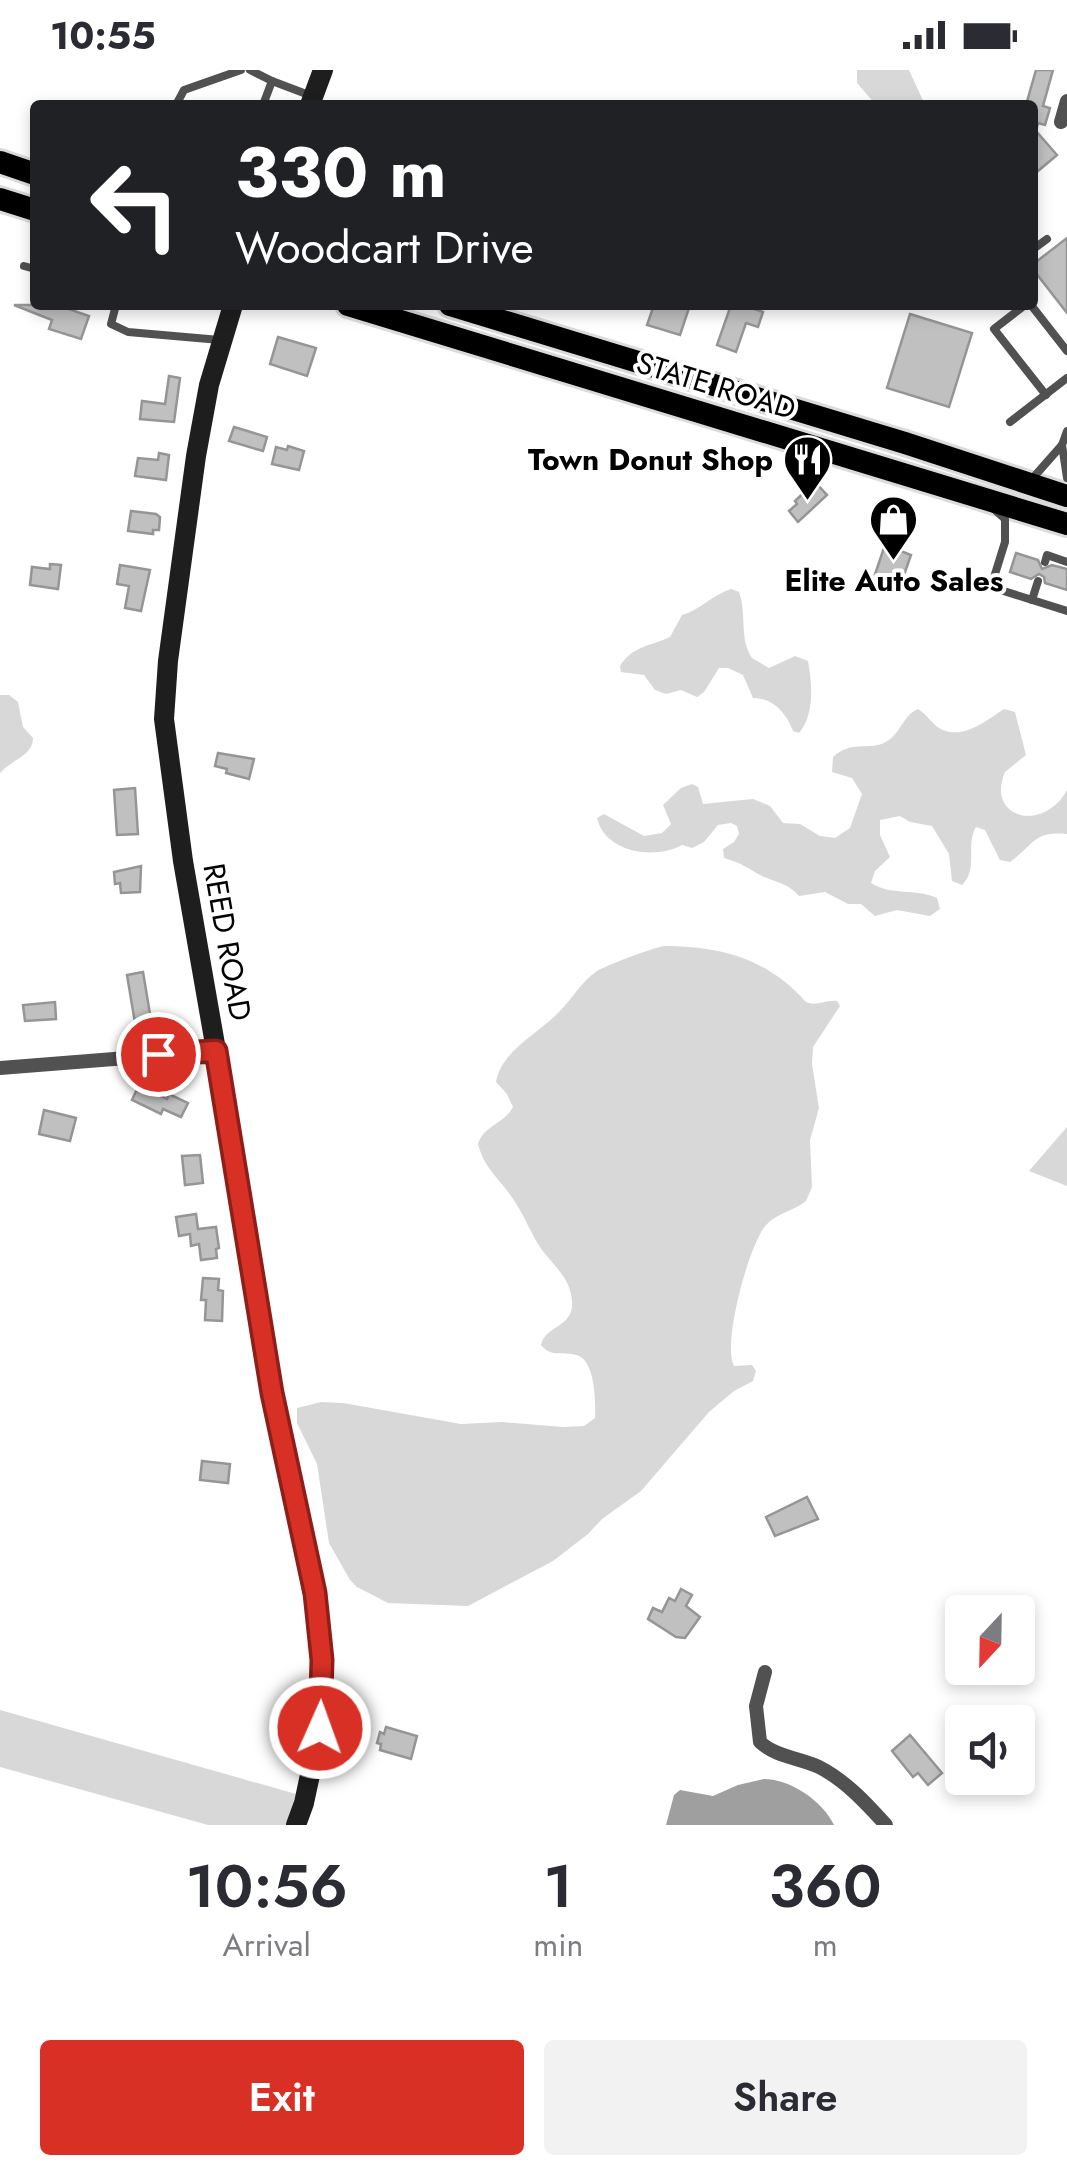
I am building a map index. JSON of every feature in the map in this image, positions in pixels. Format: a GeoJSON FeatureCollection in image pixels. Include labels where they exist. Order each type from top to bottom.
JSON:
{"type":"FeatureCollection","features":[{"type":"Feature","properties":{"kind":"main road"},"geometry":{"type":"LineString","coordinates":[[0,162],[30,172]]}},
{"type":"Feature","properties":{"kind":"main road"},"geometry":{"type":"LineString","coordinates":[[0,199],[30,208]]}},
{"type":"Feature","properties":{"kind":"main road","name":"STATE ROAD"},"geometry":{"type":"LineString","coordinates":[[364,310],[1067,524]]}},
{"type":"Feature","properties":{"kind":"main road","name":"STATE ROAD"},"geometry":{"type":"LineString","coordinates":[[466,310],[1067,496]]}},
{"type":"Feature","properties":{"kind":"street"},"geometry":{"type":"LineString","coordinates":[[312,100],[323,70]]}},
{"type":"Feature","properties":{"kind":"street"},"geometry":{"type":"LineString","coordinates":[[1061,122],[1067,102]]}},
{"type":"Feature","properties":{"kind":"street","name":"REED ROAD"},"geometry":{"type":"LineString","coordinates":[[231,310],[209,385],[196,456],[164,716],[180,842],[273,1399],[320,1629],[320,1728],[296,1825]]}},
{"type":"Feature","properties":{"kind":"street"},"geometry":{"type":"LineString","coordinates":[[0,1068],[216,1051]]}},
{"type":"Feature","properties":{"kind":"street"},"geometry":{"type":"LineString","coordinates":[[765,1672],[756,1706],[760,1742],[825,1770],[886,1825]]}},
{"type":"Feature","properties":{"kind":"lane"},"geometry":{"type":"LineString","coordinates":[[179,100],[184,90],[241,70]]}},
{"type":"Feature","properties":{"kind":"lane"},"geometry":{"type":"LineString","coordinates":[[250,70],[310,100]]}},
{"type":"Feature","properties":{"kind":"lane"},"geometry":{"type":"LineString","coordinates":[[265,100],[272,81]]}},
{"type":"Feature","properties":{"kind":"lane"},"geometry":{"type":"LineString","coordinates":[[1038,246],[1047,239]]}},
{"type":"Feature","properties":{"kind":"lane"},"geometry":{"type":"LineString","coordinates":[[24,266],[30,268]]}},
{"type":"Feature","properties":{"kind":"lane"},"geometry":{"type":"LineString","coordinates":[[115,310],[111,324],[128,332],[222,340]]}},
{"type":"Feature","properties":{"kind":"lane"},"geometry":{"type":"LineString","coordinates":[[1021,310],[994,328],[1046,395]]}},
{"type":"Feature","properties":{"kind":"lane"},"geometry":{"type":"LineString","coordinates":[[1032,310],[1067,351]]}},
{"type":"Feature","properties":{"kind":"lane"},"geometry":{"type":"LineString","coordinates":[[1010,422],[1067,378]]}},
{"type":"Feature","properties":{"kind":"lane"},"geometry":{"type":"LineString","coordinates":[[1029,483],[1062,445],[1067,430]]}},
{"type":"Feature","properties":{"kind":"lane"},"geometry":{"type":"LineString","coordinates":[[1062,445],[1067,478]]}},
{"type":"Feature","properties":{"kind":"lane"},"geometry":{"type":"LineString","coordinates":[[984,499],[1005,519],[1005,542],[991,588],[1067,611]]}},
{"type":"Feature","properties":{"kind":"lane"},"geometry":{"type":"LineString","coordinates":[[1045,562],[1047,555],[1067,562]]}},
{"type":"Feature","properties":{"kind":"lane"},"geometry":{"type":"LineString","coordinates":[[1032,600],[1038,581]]}},
{"type":"Feature","properties":{"kind":"shaded area"},"geometry":{"type":"Polygon","coordinates":[[[857,70],[909,70],[923,100],[872,100],[857,83],[857,70]]]}},
{"type":"Feature","properties":{"kind":"shaded area"},"geometry":{"type":"Polygon","coordinates":[[[731,589],[739,592],[752,658],[769,668],[795,656],[808,661],[810,708],[799,733],[793,731],[773,704],[753,698],[743,675],[728,668],[719,668],[697,697],[681,690],[666,694],[655,690],[644,675],[621,672],[620,666],[630,654],[670,637],[682,615],[731,589]]]}},
{"type":"Feature","properties":{"kind":"shaded area"},"geometry":{"type":"Polygon","coordinates":[[[0,695],[9,695],[18,702],[23,727],[33,738],[25,754],[0,773],[0,695]]]}},
{"type":"Feature","properties":{"kind":"shaded area"},"geometry":{"type":"Polygon","coordinates":[[[918,709],[939,728],[951,732],[975,727],[1004,709],[1015,712],[1026,755],[1005,772],[1001,788],[1003,801],[1010,810],[1032,816],[1045,812],[1067,790],[1067,834],[1040,837],[1010,862],[1000,860],[985,830],[976,827],[970,871],[962,885],[952,881],[949,854],[932,826],[900,816],[880,820],[880,835],[890,857],[875,871],[871,883],[937,898],[940,909],[930,916],[897,910],[875,916],[861,904],[848,904],[825,892],[799,896],[786,886],[724,858],[723,849],[739,834],[737,826],[731,823],[718,825],[704,842],[692,848],[682,845],[645,852],[620,846],[610,839],[597,818],[604,814],[644,836],[662,833],[671,824],[663,805],[681,788],[692,784],[698,787],[703,804],[753,799],[770,806],[783,823],[800,824],[820,836],[835,838],[850,828],[862,794],[852,778],[832,772],[833,757],[848,748],[882,744],[918,709]]]}},
{"type":"Feature","properties":{"kind":"shaded area"},"geometry":{"type":"Polygon","coordinates":[[[664,946],[705,949],[742,958],[776,975],[806,1002],[837,1001],[840,1006],[813,1047],[819,1108],[810,1140],[812,1187],[806,1201],[766,1225],[752,1252],[739,1294],[731,1354],[734,1366],[752,1365],[756,1371],[753,1381],[709,1412],[641,1491],[553,1561],[468,1606],[388,1603],[350,1580],[329,1543],[317,1464],[297,1423],[297,1408],[321,1402],[343,1403],[461,1424],[502,1422],[563,1427],[584,1426],[595,1418],[593,1384],[584,1360],[574,1354],[550,1352],[541,1345],[568,1318],[572,1305],[570,1289],[489,1168],[478,1144],[513,1107],[496,1082],[513,1052],[559,1012],[597,971],[664,946]]]}},
{"type":"Feature","properties":{"kind":"shaded area"},"geometry":{"type":"Polygon","coordinates":[[[1067,1127],[1067,1186],[1029,1171],[1067,1127]]]}},
{"type":"Feature","properties":{"kind":"shaded area"},"geometry":{"type":"Polygon","coordinates":[[[0,1710],[296,1794],[286,1825],[208,1825],[0,1767],[0,1710]]]}},
{"type":"Feature","properties":{"kind":"shaded area"},"geometry":{"type":"Polygon","coordinates":[[[764,1779],[805,1793],[834,1825],[666,1825],[674,1795],[680,1790],[713,1796],[764,1779]]]}},
{"type":"Feature","properties":{"kind":"building"},"geometry":{"type":"Polygon","coordinates":[[[1036,70],[1053,70],[1043,106],[1050,108],[1045,125],[1038,123],[1038,100],[1027,100],[1036,70]]]}},
{"type":"Feature","properties":{"kind":"building"},"geometry":{"type":"Polygon","coordinates":[[[1038,133],[1057,155],[1038,171],[1038,133]]]}},
{"type":"Feature","properties":{"kind":"building"},"geometry":{"type":"Polygon","coordinates":[[[1067,238],[1067,313],[1038,276],[1038,260],[1067,238]]]}},
{"type":"Feature","properties":{"kind":"building"},"geometry":{"type":"Polygon","coordinates":[[[14,305],[30,305],[30,310],[72,310],[89,316],[81,339],[49,329],[52,320],[14,305]]]}},
{"type":"Feature","properties":{"kind":"building"},"geometry":{"type":"Polygon","coordinates":[[[652,310],[688,310],[680,335],[647,325],[652,310]]]}},
{"type":"Feature","properties":{"kind":"building"},"geometry":{"type":"Polygon","coordinates":[[[729,310],[763,312],[758,327],[746,323],[736,352],[717,345],[729,310]]]}},
{"type":"Feature","properties":{"kind":"building"},"geometry":{"type":"Polygon","coordinates":[[[910,314],[972,333],[949,407],[887,388],[910,314]]]}},
{"type":"Feature","properties":{"kind":"building"},"geometry":{"type":"Polygon","coordinates":[[[278,337],[316,348],[307,376],[270,364],[278,337]]]}},
{"type":"Feature","properties":{"kind":"building"},"geometry":{"type":"Polygon","coordinates":[[[169,376],[180,378],[174,422],[140,419],[142,401],[165,404],[169,376]]]}},
{"type":"Feature","properties":{"kind":"building"},"geometry":{"type":"Polygon","coordinates":[[[234,427],[267,437],[263,451],[229,441],[234,427]]]}},
{"type":"Feature","properties":{"kind":"building"},"geometry":{"type":"Polygon","coordinates":[[[288,446],[304,451],[299,470],[272,464],[276,447],[287,450],[288,446]]]}},
{"type":"Feature","properties":{"kind":"building"},"geometry":{"type":"Polygon","coordinates":[[[159,453],[169,455],[166,480],[135,476],[138,458],[158,460],[159,453]]]}},
{"type":"Feature","properties":{"kind":"building","name":"Town Donut Shop"},"geometry":{"type":"Polygon","coordinates":[[[815,482],[827,495],[798,522],[789,511],[815,482]]]}},
{"type":"Feature","properties":{"kind":"building"},"geometry":{"type":"Polygon","coordinates":[[[131,511],[156,514],[160,517],[159,530],[153,530],[153,534],[128,531],[131,511]]]}},
{"type":"Feature","properties":{"kind":"building"},"geometry":{"type":"Polygon","coordinates":[[[885,545],[911,555],[898,592],[872,583],[885,545]]]}},
{"type":"Feature","properties":{"kind":"building"},"geometry":{"type":"Polygon","coordinates":[[[1016,553],[1038,560],[1042,569],[1052,565],[1067,569],[1067,590],[1045,583],[1039,574],[1031,579],[1010,572],[1016,553]]]}},
{"type":"Feature","properties":{"kind":"building"},"geometry":{"type":"Polygon","coordinates":[[[50,564],[61,565],[58,589],[30,585],[32,567],[50,569],[50,564]]]}},
{"type":"Feature","properties":{"kind":"building"},"geometry":{"type":"Polygon","coordinates":[[[120,565],[150,570],[141,611],[125,608],[129,586],[117,584],[120,565]]]}},
{"type":"Feature","properties":{"kind":"building"},"geometry":{"type":"Polygon","coordinates":[[[218,753],[254,759],[249,779],[215,766],[218,753]]]}},
{"type":"Feature","properties":{"kind":"building"},"geometry":{"type":"Polygon","coordinates":[[[135,788],[138,834],[117,835],[114,790],[135,788]]]}},
{"type":"Feature","properties":{"kind":"building"},"geometry":{"type":"Polygon","coordinates":[[[141,866],[140,892],[121,893],[114,872],[141,866]]]}},
{"type":"Feature","properties":{"kind":"building"},"geometry":{"type":"Polygon","coordinates":[[[143,972],[151,1020],[135,1023],[127,975],[143,972]]]}},
{"type":"Feature","properties":{"kind":"building"},"geometry":{"type":"Polygon","coordinates":[[[55,1002],[56,1019],[25,1021],[23,1005],[55,1002]]]}},
{"type":"Feature","properties":{"kind":"building"},"geometry":{"type":"Polygon","coordinates":[[[139,1085],[167,1099],[169,1094],[188,1103],[181,1117],[163,1109],[161,1114],[132,1100],[139,1085]]]}},
{"type":"Feature","properties":{"kind":"building"},"geometry":{"type":"Polygon","coordinates":[[[44,1110],[76,1118],[70,1141],[39,1134],[44,1110]]]}},
{"type":"Feature","properties":{"kind":"building"},"geometry":{"type":"Polygon","coordinates":[[[200,1155],[203,1183],[185,1185],[182,1156],[200,1155]]]}},
{"type":"Feature","properties":{"kind":"building"},"geometry":{"type":"Polygon","coordinates":[[[196,1214],[198,1229],[216,1227],[217,1258],[201,1260],[199,1244],[191,1246],[190,1234],[179,1236],[176,1217],[196,1214]]]}},
{"type":"Feature","properties":{"kind":"building"},"geometry":{"type":"Polygon","coordinates":[[[203,1278],[219,1279],[218,1290],[223,1291],[222,1321],[205,1320],[206,1300],[201,1300],[203,1278]]]}},
{"type":"Feature","properties":{"kind":"building"},"geometry":{"type":"Polygon","coordinates":[[[202,1461],[230,1464],[228,1483],[200,1480],[202,1461]]]}},
{"type":"Feature","properties":{"kind":"building"},"geometry":{"type":"Polygon","coordinates":[[[807,1497],[818,1519],[775,1536],[766,1517],[807,1497]]]}},
{"type":"Feature","properties":{"kind":"building"},"geometry":{"type":"Polygon","coordinates":[[[681,1589],[692,1595],[686,1606],[700,1617],[685,1638],[676,1637],[648,1619],[653,1608],[662,1612],[669,1598],[675,1601],[681,1589]]]}},
{"type":"Feature","properties":{"kind":"building"},"geometry":{"type":"Polygon","coordinates":[[[386,1727],[417,1736],[411,1759],[380,1750],[381,1744],[377,1743],[386,1727]]]}},
{"type":"Feature","properties":{"kind":"building"},"geometry":{"type":"Polygon","coordinates":[[[910,1735],[942,1773],[928,1785],[918,1773],[913,1777],[892,1751],[910,1735]]]}},
{"type":"Feature","properties":{"kind":"place","name":"Town Donut Shop"},"geometry":{"type":"Point","coordinates":[808,502]}},
{"type":"Feature","properties":{"kind":"place","name":"Elite Auto Sales"},"geometry":{"type":"Point","coordinates":[894,562]}},
{"type":"Feature","properties":{"kind":"route"},"geometry":{"type":"LineString","coordinates":[[158,1054],[216,1051],[282,1449],[315,1593],[322,1660],[320,1728]]}}]}
